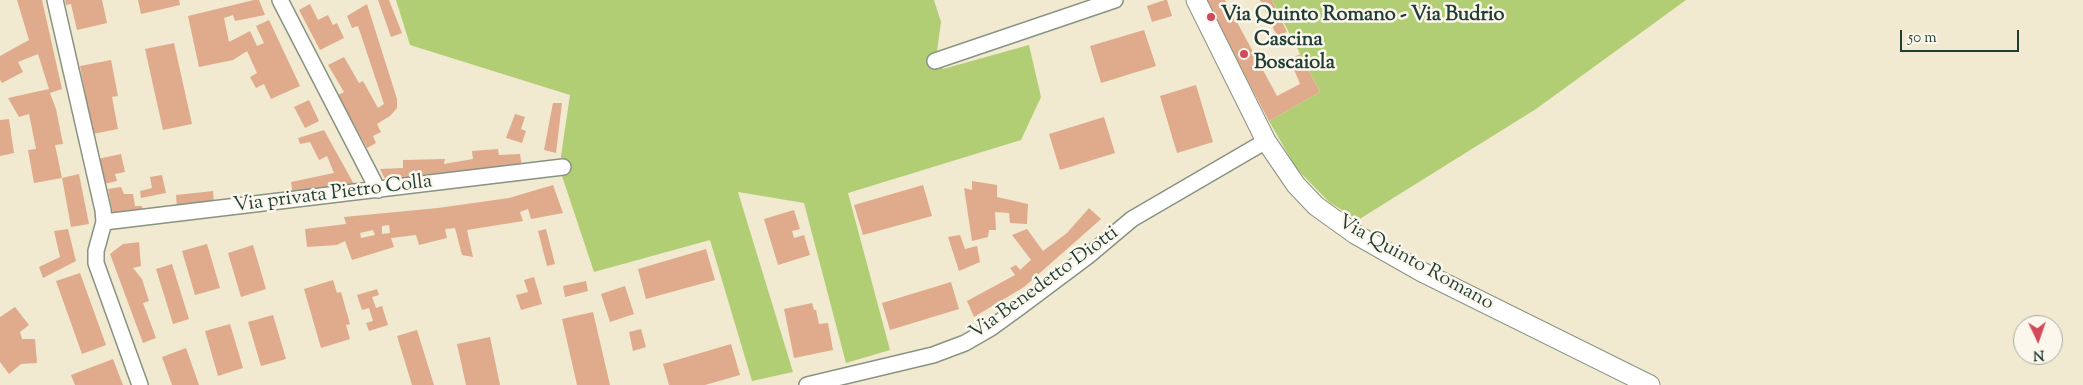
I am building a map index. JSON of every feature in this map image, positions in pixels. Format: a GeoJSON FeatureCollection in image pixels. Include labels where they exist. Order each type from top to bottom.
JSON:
{"type":"FeatureCollection","features":[{"type":"Feature","properties":{"kind":"street"},"geometry":{"type":"LineString","coordinates":[[55,0],[103,210],[104,222],[96,251],[96,263],[140,385]]}},
{"type":"Feature","properties":{"kind":"street"},"geometry":{"type":"LineString","coordinates":[[280,0],[378,190]]}},
{"type":"Feature","properties":{"kind":"street"},"geometry":{"type":"LineString","coordinates":[[935,61],[1115,0]]}},
{"type":"Feature","properties":{"kind":"street","name":"Via Quinto Romano"},"geometry":{"type":"LineString","coordinates":[[1196,0],[1266,141],[1296,185],[1316,206],[1355,234],[1422,272],[1650,385]]}},
{"type":"Feature","properties":{"kind":"street","name":"Via Benedetto Diotti"},"geometry":{"type":"LineString","coordinates":[[807,385],[933,355],[965,343],[991,328],[1020,307],[1088,256],[1132,219],[1266,141]]}},
{"type":"Feature","properties":{"kind":"street","name":"Via privata Pietro Colla"},"geometry":{"type":"LineString","coordinates":[[104,222],[563,167]]}},
{"type":"Feature","properties":{"kind":"green space"},"geometry":{"type":"Polygon","coordinates":[[[396,0],[934,0],[941,22],[937,51],[943,69],[1029,45],[1041,97],[1021,140],[848,193],[890,350],[846,363],[804,203],[738,192],[793,372],[752,381],[710,240],[594,272],[562,176],[561,156],[570,95],[410,45],[396,0]]]}},
{"type":"Feature","properties":{"kind":"green space"},"geometry":{"type":"Polygon","coordinates":[[[1272,0],[1686,0],[1536,109],[1358,220],[1329,202],[1296,168],[1269,121],[1320,92],[1272,0]]]}},
{"type":"Feature","properties":{"kind":"building"},"geometry":{"type":"Polygon","coordinates":[[[17,0],[42,0],[62,89],[50,93],[56,109],[63,144],[55,145],[62,178],[34,183],[28,150],[36,149],[29,114],[19,117],[8,98],[49,89],[38,54],[18,62],[23,72],[2,83],[0,80],[0,56],[29,40],[17,0]]]}},
{"type":"Feature","properties":{"kind":"building"},"geometry":{"type":"Polygon","coordinates":[[[65,0],[102,0],[107,23],[77,30],[71,4],[66,5],[65,0]]]}},
{"type":"Feature","properties":{"kind":"building"},"geometry":{"type":"Polygon","coordinates":[[[138,0],[179,0],[180,5],[141,14],[138,0]]]}},
{"type":"Feature","properties":{"kind":"building"},"geometry":{"type":"Polygon","coordinates":[[[259,0],[265,15],[235,21],[233,15],[224,18],[229,42],[250,31],[257,46],[264,43],[256,26],[269,20],[300,86],[271,99],[264,84],[256,88],[250,77],[257,73],[247,51],[233,60],[199,67],[188,16],[259,0]]]}},
{"type":"Feature","properties":{"kind":"building"},"geometry":{"type":"Polygon","coordinates":[[[378,0],[389,0],[402,33],[391,37],[378,0]]]}},
{"type":"Feature","properties":{"kind":"building"},"geometry":{"type":"Polygon","coordinates":[[[1167,0],[1172,16],[1152,22],[1147,6],[1167,0]]]}},
{"type":"Feature","properties":{"kind":"building","name":"Cascina Boscaiola"},"geometry":{"type":"Polygon","coordinates":[[[1205,0],[1225,0],[1277,96],[1300,84],[1290,60],[1300,54],[1320,92],[1269,121],[1205,0]]]}},
{"type":"Feature","properties":{"kind":"building"},"geometry":{"type":"Polygon","coordinates":[[[1260,0],[1272,0],[1287,32],[1277,36],[1260,0]]]}},
{"type":"Feature","properties":{"kind":"building"},"geometry":{"type":"Polygon","coordinates":[[[310,4],[318,20],[328,15],[333,25],[337,23],[344,38],[320,50],[299,10],[310,4]]]}},
{"type":"Feature","properties":{"kind":"building"},"geometry":{"type":"Polygon","coordinates":[[[367,4],[397,99],[397,108],[390,116],[377,124],[381,132],[373,136],[376,143],[367,148],[338,95],[344,92],[328,65],[344,57],[359,83],[363,81],[378,108],[384,104],[358,26],[352,28],[347,16],[367,4]]]}},
{"type":"Feature","properties":{"kind":"building"},"geometry":{"type":"Polygon","coordinates":[[[1144,30],[1156,66],[1101,83],[1090,46],[1144,30]]]}},
{"type":"Feature","properties":{"kind":"building"},"geometry":{"type":"Polygon","coordinates":[[[174,43],[192,124],[163,130],[145,49],[174,43]]]}},
{"type":"Feature","properties":{"kind":"building"},"geometry":{"type":"Polygon","coordinates":[[[111,60],[118,96],[112,97],[118,129],[93,134],[80,66],[111,60]]]}},
{"type":"Feature","properties":{"kind":"building"},"geometry":{"type":"Polygon","coordinates":[[[1196,85],[1213,142],[1177,153],[1160,96],[1196,85]]]}},
{"type":"Feature","properties":{"kind":"building"},"geometry":{"type":"Polygon","coordinates":[[[309,100],[319,121],[305,128],[294,107],[309,100]]]}},
{"type":"Feature","properties":{"kind":"building"},"geometry":{"type":"Polygon","coordinates":[[[553,103],[562,103],[556,153],[544,150],[553,103]]]}},
{"type":"Feature","properties":{"kind":"building"},"geometry":{"type":"Polygon","coordinates":[[[515,114],[525,117],[521,129],[526,131],[522,143],[506,138],[515,114]]]}},
{"type":"Feature","properties":{"kind":"building"},"geometry":{"type":"Polygon","coordinates":[[[1104,117],[1115,153],[1060,170],[1049,134],[1104,117]]]}},
{"type":"Feature","properties":{"kind":"building"},"geometry":{"type":"Polygon","coordinates":[[[9,119],[14,153],[0,156],[0,120],[9,119]]]}},
{"type":"Feature","properties":{"kind":"building"},"geometry":{"type":"Polygon","coordinates":[[[324,130],[356,188],[293,195],[291,182],[334,173],[327,156],[319,160],[310,142],[300,144],[298,138],[324,130]]]}},
{"type":"Feature","properties":{"kind":"building"},"geometry":{"type":"Polygon","coordinates":[[[498,149],[499,155],[520,154],[522,167],[388,185],[380,169],[403,168],[403,160],[445,159],[444,164],[473,159],[472,151],[498,149]]]}},
{"type":"Feature","properties":{"kind":"building"},"geometry":{"type":"Polygon","coordinates":[[[121,154],[125,172],[115,174],[117,181],[104,184],[98,159],[121,154]]]}},
{"type":"Feature","properties":{"kind":"building"},"geometry":{"type":"Polygon","coordinates":[[[79,174],[89,224],[71,227],[62,178],[79,174]]]}},
{"type":"Feature","properties":{"kind":"building"},"geometry":{"type":"Polygon","coordinates":[[[162,175],[166,193],[141,198],[140,191],[152,188],[150,177],[162,175]]]}},
{"type":"Feature","properties":{"kind":"building"},"geometry":{"type":"Polygon","coordinates":[[[972,181],[997,185],[997,197],[1028,204],[1027,224],[1010,223],[1009,213],[995,212],[996,230],[989,230],[988,237],[972,241],[964,188],[972,190],[972,181]]]}},
{"type":"Feature","properties":{"kind":"building"},"geometry":{"type":"Polygon","coordinates":[[[553,185],[563,213],[531,219],[528,209],[520,212],[523,221],[467,230],[473,257],[462,255],[455,228],[445,229],[447,238],[419,245],[416,235],[391,238],[394,247],[352,260],[345,241],[337,245],[307,247],[305,229],[346,224],[344,217],[438,208],[509,198],[553,185]],[[389,225],[382,226],[382,234],[390,233],[389,225]],[[373,230],[360,233],[361,238],[375,235],[373,230]]]}},
{"type":"Feature","properties":{"kind":"building"},"geometry":{"type":"Polygon","coordinates":[[[923,185],[932,216],[863,235],[854,205],[923,185]]]}},
{"type":"Feature","properties":{"kind":"building"},"geometry":{"type":"Polygon","coordinates":[[[121,187],[124,194],[133,194],[135,206],[142,206],[143,214],[113,215],[108,189],[121,187]]]}},
{"type":"Feature","properties":{"kind":"building"},"geometry":{"type":"Polygon","coordinates":[[[213,191],[214,204],[177,208],[176,195],[213,191]]]}},
{"type":"Feature","properties":{"kind":"building"},"geometry":{"type":"Polygon","coordinates":[[[1089,208],[1101,219],[1024,287],[974,317],[967,301],[1015,275],[1010,268],[1016,265],[1020,270],[1031,260],[1012,235],[1027,229],[1043,251],[1067,233],[1089,208]]]}},
{"type":"Feature","properties":{"kind":"building"},"geometry":{"type":"Polygon","coordinates":[[[794,210],[800,229],[792,231],[794,238],[804,235],[810,255],[778,265],[764,219],[794,210]]]}},
{"type":"Feature","properties":{"kind":"building"},"geometry":{"type":"Polygon","coordinates":[[[68,229],[76,261],[43,278],[39,267],[60,257],[54,231],[68,229]]]}},
{"type":"Feature","properties":{"kind":"building"},"geometry":{"type":"Polygon","coordinates":[[[546,229],[555,264],[547,266],[538,231],[546,229]]]}},
{"type":"Feature","properties":{"kind":"building"},"geometry":{"type":"Polygon","coordinates":[[[960,235],[965,249],[977,246],[980,262],[959,271],[948,237],[960,235]]]}},
{"type":"Feature","properties":{"kind":"building"},"geometry":{"type":"Polygon","coordinates":[[[139,242],[141,266],[133,268],[142,279],[149,301],[143,303],[156,338],[143,343],[110,254],[123,244],[139,242]]]}},
{"type":"Feature","properties":{"kind":"building"},"geometry":{"type":"Polygon","coordinates":[[[207,244],[220,288],[195,295],[182,251],[207,244]]]}},
{"type":"Feature","properties":{"kind":"building"},"geometry":{"type":"Polygon","coordinates":[[[253,245],[266,289],[241,297],[228,253],[253,245]]]}},
{"type":"Feature","properties":{"kind":"building"},"geometry":{"type":"Polygon","coordinates":[[[706,249],[715,280],[646,299],[638,269],[706,249]]]}},
{"type":"Feature","properties":{"kind":"building"},"geometry":{"type":"Polygon","coordinates":[[[172,264],[189,319],[173,324],[156,269],[172,264]]]}},
{"type":"Feature","properties":{"kind":"building"},"geometry":{"type":"Polygon","coordinates":[[[80,273],[106,345],[82,354],[56,281],[80,273]]]}},
{"type":"Feature","properties":{"kind":"building"},"geometry":{"type":"Polygon","coordinates":[[[534,277],[542,304],[521,310],[516,295],[528,292],[524,280],[534,277]]]}},
{"type":"Feature","properties":{"kind":"building"},"geometry":{"type":"Polygon","coordinates":[[[333,280],[337,293],[341,292],[350,324],[346,325],[350,339],[321,348],[304,289],[333,280]]]}},
{"type":"Feature","properties":{"kind":"building"},"geometry":{"type":"Polygon","coordinates":[[[586,281],[588,291],[565,297],[563,286],[586,281]]]}},
{"type":"Feature","properties":{"kind":"building"},"geometry":{"type":"Polygon","coordinates":[[[951,282],[959,309],[890,330],[882,303],[951,282]]]}},
{"type":"Feature","properties":{"kind":"building"},"geometry":{"type":"Polygon","coordinates":[[[625,286],[634,314],[610,322],[601,294],[625,286]]]}},
{"type":"Feature","properties":{"kind":"building"},"geometry":{"type":"Polygon","coordinates":[[[377,289],[379,295],[372,297],[376,308],[382,306],[388,325],[369,331],[366,323],[373,321],[369,308],[362,310],[357,295],[377,289]]]}},
{"type":"Feature","properties":{"kind":"building"},"geometry":{"type":"Polygon","coordinates":[[[812,303],[814,310],[816,310],[819,324],[828,323],[833,350],[794,358],[784,309],[812,303]]]}},
{"type":"Feature","properties":{"kind":"building"},"geometry":{"type":"Polygon","coordinates":[[[15,307],[29,325],[20,332],[22,339],[35,339],[37,363],[21,364],[9,374],[0,362],[0,317],[15,307]]]}},
{"type":"Feature","properties":{"kind":"building"},"geometry":{"type":"Polygon","coordinates":[[[593,312],[610,385],[577,385],[562,319],[593,312]]]}},
{"type":"Feature","properties":{"kind":"building"},"geometry":{"type":"Polygon","coordinates":[[[273,315],[286,359],[261,366],[248,322],[273,315]]]}},
{"type":"Feature","properties":{"kind":"building"},"geometry":{"type":"Polygon","coordinates":[[[230,324],[243,368],[218,376],[205,331],[230,324]]]}},
{"type":"Feature","properties":{"kind":"building"},"geometry":{"type":"Polygon","coordinates":[[[641,329],[646,347],[633,351],[629,332],[641,329]]]}},
{"type":"Feature","properties":{"kind":"building"},"geometry":{"type":"Polygon","coordinates":[[[417,330],[434,385],[412,385],[397,336],[417,330]]]}},
{"type":"Feature","properties":{"kind":"building"},"geometry":{"type":"Polygon","coordinates":[[[490,337],[500,385],[466,385],[457,344],[490,337]]]}},
{"type":"Feature","properties":{"kind":"building"},"geometry":{"type":"Polygon","coordinates":[[[731,344],[740,375],[705,385],[669,385],[663,364],[731,344]]]}},
{"type":"Feature","properties":{"kind":"building"},"geometry":{"type":"Polygon","coordinates":[[[186,348],[199,385],[172,385],[162,357],[186,348]]]}},
{"type":"Feature","properties":{"kind":"building"},"geometry":{"type":"Polygon","coordinates":[[[113,359],[123,385],[75,385],[71,375],[113,359]]]}},
{"type":"Feature","properties":{"kind":"place","name":"Via Quinto Romano - Via Budrio"},"geometry":{"type":"Point","coordinates":[1211,17]}},
{"type":"Feature","properties":{"kind":"place","name":"Cascina Boscaiola"},"geometry":{"type":"Point","coordinates":[1244,54]}}]}
